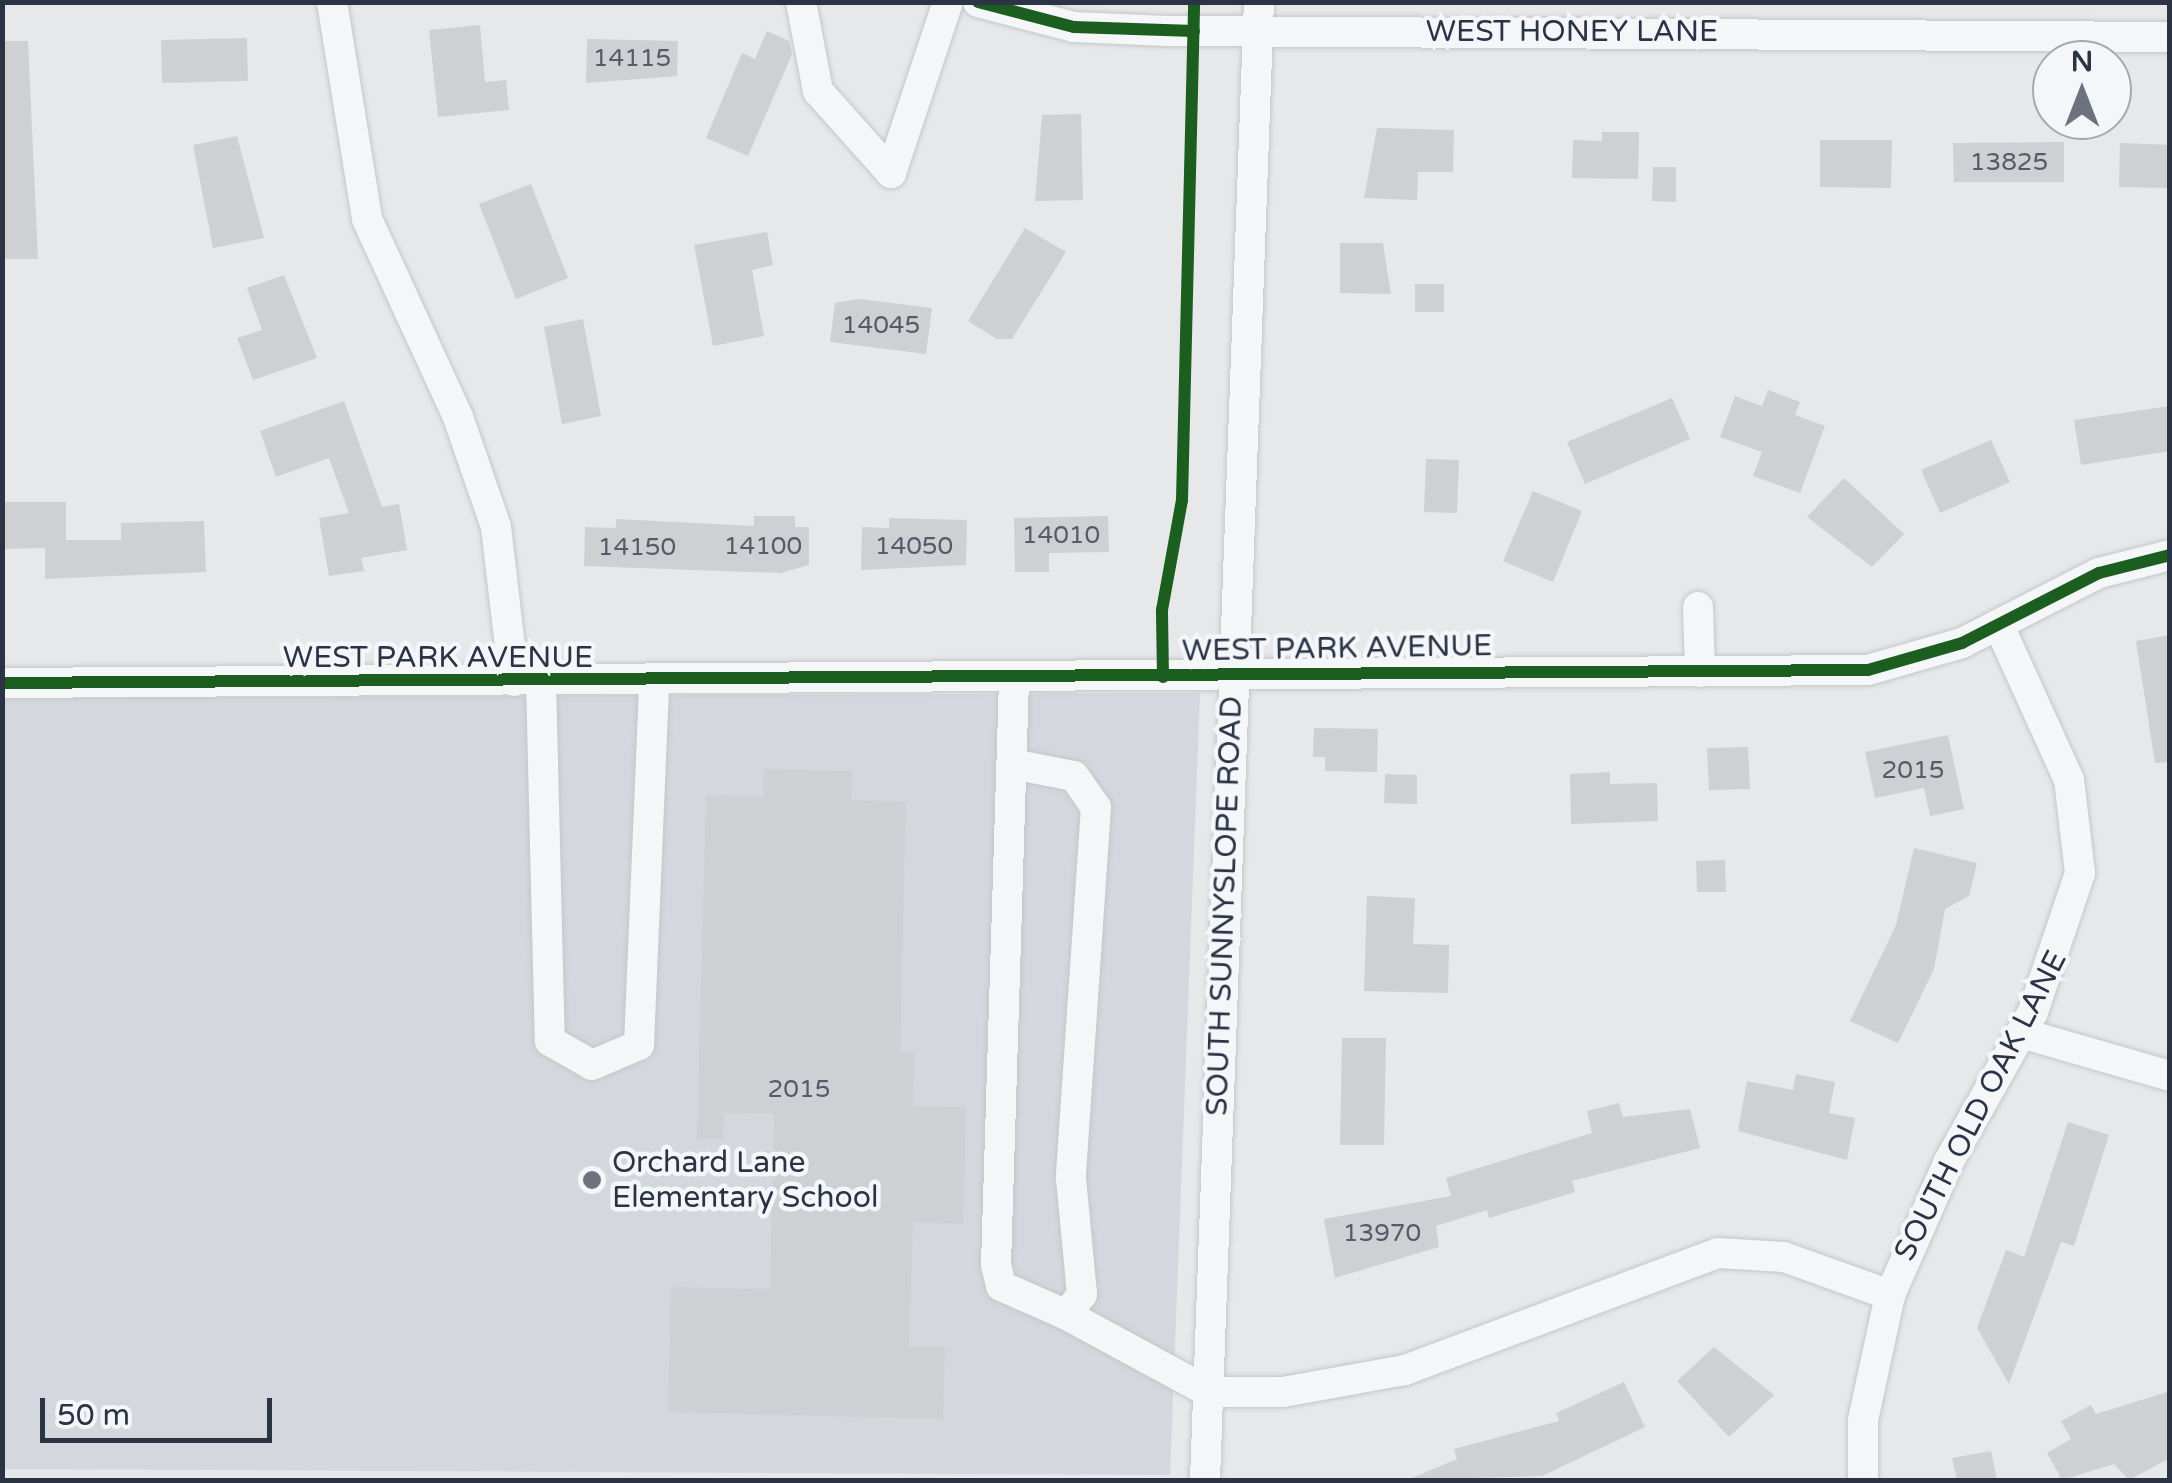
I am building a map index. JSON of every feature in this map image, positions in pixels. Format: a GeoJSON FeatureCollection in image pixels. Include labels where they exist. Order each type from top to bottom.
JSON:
{"type":"FeatureCollection","features":[{"type":"Feature","properties":{"kind":"street"},"geometry":{"type":"LineString","coordinates":[[332,2],[367,219],[458,418],[496,527],[528,681],[550,1041],[592,1065],[638,1045],[654,683]]}},
{"type":"Feature","properties":{"kind":"street"},"geometry":{"type":"LineString","coordinates":[[801,2],[818,90],[892,172],[948,2]]}},
{"type":"Feature","properties":{"kind":"street","name":"WEST HONEY LANE"},"geometry":{"type":"LineString","coordinates":[[978,2],[1074,27],[1258,17],[2170,37]]}},
{"type":"Feature","properties":{"kind":"street","name":"SOUTH SUNNYSLOPE ROAD"},"geometry":{"type":"LineString","coordinates":[[1205,1480],[1258,17]]}},
{"type":"Feature","properties":{"kind":"street","name":"WEST PARK AVENUE"},"geometry":{"type":"LineString","coordinates":[[2,683],[654,683],[1868,670],[1998,626],[2099,573],[2170,555]]}},
{"type":"Feature","properties":{"kind":"street"},"geometry":{"type":"LineString","coordinates":[[1698,607],[1700,672]]}},
{"type":"Feature","properties":{"kind":"street","name":"SOUTH OLD OAK LANE"},"geometry":{"type":"LineString","coordinates":[[1863,1480],[1862,1420],[1890,1294],[2022,1033],[2072,914],[2079,837],[2058,748],[1998,626]]}},
{"type":"Feature","properties":{"kind":"street"},"geometry":{"type":"LineString","coordinates":[[1014,680],[1020,766],[996,1265],[1001,1286],[1067,1315],[1209,1392],[1282,1392],[1405,1370],[1718,1253],[1784,1257],[1890,1294]]}},
{"type":"Feature","properties":{"kind":"street"},"geometry":{"type":"LineString","coordinates":[[1020,766],[1074,776],[1096,807],[1071,1178],[1082,1294],[1067,1315]]}},
{"type":"Feature","properties":{"kind":"street"},"geometry":{"type":"LineString","coordinates":[[2022,1033],[2170,1076]]}},
{"type":"Feature","properties":{"kind":"shaded area","name":"Orchard Lane Elementary School"},"geometry":{"type":"Polygon","coordinates":[[[1200,693],[1170,1475],[3,1469],[3,698],[1200,693]]]}},
{"type":"Feature","properties":{"kind":"building"},"geometry":{"type":"Polygon","coordinates":[[[480,25],[485,82],[506,80],[509,110],[438,117],[429,30],[480,25]]]}},
{"type":"Feature","properties":{"kind":"building"},"geometry":{"type":"Polygon","coordinates":[[[767,31],[789,41],[792,54],[748,156],[706,138],[742,53],[755,59],[767,31]]]}},
{"type":"Feature","properties":{"kind":"building"},"geometry":{"type":"Polygon","coordinates":[[[247,38],[248,81],[162,83],[161,40],[247,38]]]}},
{"type":"Feature","properties":{"kind":"building"},"geometry":{"type":"Polygon","coordinates":[[[587,39],[678,41],[677,76],[586,83],[587,39]]]}},
{"type":"Feature","properties":{"kind":"building"},"geometry":{"type":"Polygon","coordinates":[[[2,41],[28,41],[38,259],[2,259],[2,41]]]}},
{"type":"Feature","properties":{"kind":"building"},"geometry":{"type":"Polygon","coordinates":[[[1081,114],[1083,200],[1035,201],[1042,115],[1081,114]]]}},
{"type":"Feature","properties":{"kind":"building"},"geometry":{"type":"Polygon","coordinates":[[[1377,128],[1454,130],[1453,172],[1418,172],[1417,200],[1364,198],[1377,128]]]}},
{"type":"Feature","properties":{"kind":"building"},"geometry":{"type":"Polygon","coordinates":[[[1602,132],[1639,132],[1638,179],[1572,178],[1573,140],[1602,141],[1602,132]]]}},
{"type":"Feature","properties":{"kind":"building"},"geometry":{"type":"Polygon","coordinates":[[[237,136],[264,238],[213,248],[193,145],[237,136]]]}},
{"type":"Feature","properties":{"kind":"building"},"geometry":{"type":"Polygon","coordinates":[[[1820,140],[1892,140],[1891,188],[1820,187],[1820,140]]]}},
{"type":"Feature","properties":{"kind":"building"},"geometry":{"type":"Polygon","coordinates":[[[2064,142],[2064,182],[1954,182],[1953,143],[2064,142]]]}},
{"type":"Feature","properties":{"kind":"building"},"geometry":{"type":"Polygon","coordinates":[[[2120,143],[2170,145],[2170,188],[2119,187],[2120,143]]]}},
{"type":"Feature","properties":{"kind":"building"},"geometry":{"type":"Polygon","coordinates":[[[1653,167],[1676,167],[1676,202],[1652,201],[1653,167]]]}},
{"type":"Feature","properties":{"kind":"building"},"geometry":{"type":"Polygon","coordinates":[[[531,184],[568,278],[516,299],[479,204],[531,184]]]}},
{"type":"Feature","properties":{"kind":"building"},"geometry":{"type":"Polygon","coordinates":[[[1025,228],[1066,252],[1012,339],[997,339],[968,321],[1025,228]]]}},
{"type":"Feature","properties":{"kind":"building"},"geometry":{"type":"Polygon","coordinates":[[[767,232],[773,265],[752,270],[764,336],[713,346],[694,245],[767,232]]]}},
{"type":"Feature","properties":{"kind":"building"},"geometry":{"type":"Polygon","coordinates":[[[1340,243],[1383,243],[1391,294],[1340,293],[1340,243]]]}},
{"type":"Feature","properties":{"kind":"building"},"geometry":{"type":"Polygon","coordinates":[[[284,275],[317,358],[253,380],[237,338],[262,330],[247,288],[284,275]]]}},
{"type":"Feature","properties":{"kind":"building"},"geometry":{"type":"Polygon","coordinates":[[[1415,284],[1444,284],[1444,312],[1415,312],[1415,284]]]}},
{"type":"Feature","properties":{"kind":"building"},"geometry":{"type":"Polygon","coordinates":[[[860,299],[932,308],[926,354],[830,342],[835,303],[860,299]]]}},
{"type":"Feature","properties":{"kind":"building"},"geometry":{"type":"Polygon","coordinates":[[[583,319],[601,416],[562,424],[544,327],[583,319]]]}},
{"type":"Feature","properties":{"kind":"building"},"geometry":{"type":"Polygon","coordinates":[[[1768,390],[1800,402],[1795,415],[1825,426],[1800,493],[1753,476],[1762,452],[1720,437],[1735,396],[1762,406],[1768,390]]]}},
{"type":"Feature","properties":{"kind":"building"},"geometry":{"type":"Polygon","coordinates":[[[1672,398],[1690,439],[1585,484],[1567,442],[1672,398]]]}},
{"type":"Feature","properties":{"kind":"building"},"geometry":{"type":"Polygon","coordinates":[[[344,401],[382,507],[399,504],[407,550],[361,558],[364,571],[329,576],[319,518],[349,513],[329,458],[276,477],[260,431],[344,401]]]}},
{"type":"Feature","properties":{"kind":"building"},"geometry":{"type":"Polygon","coordinates":[[[2170,406],[2170,451],[2081,465],[2074,420],[2170,406]]]}},
{"type":"Feature","properties":{"kind":"building"},"geometry":{"type":"Polygon","coordinates":[[[1991,440],[2010,482],[1940,513],[1921,470],[1991,440]]]}},
{"type":"Feature","properties":{"kind":"building"},"geometry":{"type":"Polygon","coordinates":[[[1426,459],[1459,460],[1457,513],[1424,512],[1426,459]]]}},
{"type":"Feature","properties":{"kind":"building"},"geometry":{"type":"Polygon","coordinates":[[[1844,478],[1904,534],[1872,567],[1807,517],[1844,478]]]}},
{"type":"Feature","properties":{"kind":"building"},"geometry":{"type":"Polygon","coordinates":[[[1533,491],[1582,511],[1553,582],[1503,561],[1533,491]]]}},
{"type":"Feature","properties":{"kind":"building"},"geometry":{"type":"Polygon","coordinates":[[[2,502],[66,502],[66,540],[121,540],[121,523],[204,521],[206,572],[45,579],[45,548],[2,549],[2,502]]]}},
{"type":"Feature","properties":{"kind":"building"},"geometry":{"type":"Polygon","coordinates":[[[754,516],[795,516],[795,527],[809,527],[809,565],[781,573],[584,566],[585,527],[616,528],[616,519],[754,526],[754,516]]]}},
{"type":"Feature","properties":{"kind":"building"},"geometry":{"type":"Polygon","coordinates":[[[1108,516],[1109,552],[1049,553],[1049,572],[1015,572],[1014,518],[1108,516]]]}},
{"type":"Feature","properties":{"kind":"building"},"geometry":{"type":"Polygon","coordinates":[[[889,518],[967,520],[966,565],[861,570],[862,527],[889,528],[889,518]]]}},
{"type":"Feature","properties":{"kind":"building"},"geometry":{"type":"Polygon","coordinates":[[[2170,635],[2170,762],[2155,763],[2136,641],[2170,635]]]}},
{"type":"Feature","properties":{"kind":"building"},"geometry":{"type":"Polygon","coordinates":[[[1314,728],[1378,729],[1377,772],[1325,771],[1325,757],[1313,757],[1314,728]]]}},
{"type":"Feature","properties":{"kind":"building"},"geometry":{"type":"Polygon","coordinates":[[[1948,735],[1964,809],[1930,816],[1924,788],[1875,798],[1865,752],[1948,735]]]}},
{"type":"Feature","properties":{"kind":"building"},"geometry":{"type":"Polygon","coordinates":[[[1748,747],[1750,789],[1709,790],[1707,748],[1748,747]]]}},
{"type":"Feature","properties":{"kind":"building"},"geometry":{"type":"Polygon","coordinates":[[[764,769],[852,771],[851,800],[906,802],[900,1052],[914,1053],[913,1106],[966,1107],[963,1224],[913,1222],[909,1347],[945,1347],[943,1419],[668,1412],[671,1287],[770,1289],[774,1114],[724,1113],[723,1139],[697,1139],[706,795],[763,797],[764,769]]]}},
{"type":"Feature","properties":{"kind":"building"},"geometry":{"type":"Polygon","coordinates":[[[1610,772],[1610,784],[1657,783],[1658,821],[1571,824],[1570,774],[1610,772]]]}},
{"type":"Feature","properties":{"kind":"building"},"geometry":{"type":"Polygon","coordinates":[[[1385,774],[1417,775],[1417,804],[1384,803],[1385,774]]]}},
{"type":"Feature","properties":{"kind":"building"},"geometry":{"type":"Polygon","coordinates":[[[1914,848],[1977,863],[1969,896],[1945,909],[1934,969],[1898,1043],[1850,1021],[1896,925],[1914,848]]]}},
{"type":"Feature","properties":{"kind":"building"},"geometry":{"type":"Polygon","coordinates":[[[1725,860],[1726,892],[1697,892],[1696,861],[1725,860]]]}},
{"type":"Feature","properties":{"kind":"building"},"geometry":{"type":"Polygon","coordinates":[[[1367,896],[1415,898],[1413,944],[1449,945],[1448,993],[1364,991],[1367,896]]]}},
{"type":"Feature","properties":{"kind":"building"},"geometry":{"type":"Polygon","coordinates":[[[1342,1038],[1386,1038],[1384,1145],[1340,1145],[1342,1038]]]}},
{"type":"Feature","properties":{"kind":"building"},"geometry":{"type":"Polygon","coordinates":[[[1796,1074],[1835,1082],[1829,1113],[1855,1118],[1847,1160],[1738,1131],[1747,1081],[1793,1090],[1796,1074]]]}},
{"type":"Feature","properties":{"kind":"building"},"geometry":{"type":"Polygon","coordinates":[[[1619,1103],[1623,1117],[1690,1109],[1700,1148],[1572,1181],[1575,1192],[1489,1218],[1487,1210],[1436,1226],[1439,1247],[1335,1278],[1324,1219],[1451,1196],[1446,1178],[1592,1133],[1587,1111],[1619,1103]]]}},
{"type":"Feature","properties":{"kind":"building"},"geometry":{"type":"Polygon","coordinates":[[[2068,1122],[2109,1135],[2074,1246],[2061,1242],[2009,1384],[1977,1328],[2006,1250],[2024,1257],[2068,1122]]]}},
{"type":"Feature","properties":{"kind":"building"},"geometry":{"type":"Polygon","coordinates":[[[1714,1347],[1774,1395],[1729,1437],[1677,1381],[1714,1347]]]}},
{"type":"Feature","properties":{"kind":"building"},"geometry":{"type":"Polygon","coordinates":[[[1624,1382],[1645,1427],[1542,1476],[1407,1480],[1457,1459],[1454,1449],[1559,1421],[1556,1413],[1624,1382]]]}},
{"type":"Feature","properties":{"kind":"building"},"geometry":{"type":"Polygon","coordinates":[[[2170,1391],[2170,1458],[2129,1480],[2114,1464],[2062,1480],[2047,1453],[2071,1439],[2061,1421],[2091,1405],[2096,1414],[2170,1391]]]}},
{"type":"Feature","properties":{"kind":"building"},"geometry":{"type":"Polygon","coordinates":[[[1991,1451],[1997,1480],[1957,1480],[1952,1458],[1991,1451]]]}},
{"type":"Feature","properties":{"kind":"cycle path"},"geometry":{"type":"LineString","coordinates":[[978,2],[1074,27],[1194,31]]}},
{"type":"Feature","properties":{"kind":"cycle path"},"geometry":{"type":"LineString","coordinates":[[1163,677],[1162,610],[1182,500],[1194,2]]}},
{"type":"Feature","properties":{"kind":"cycle path"},"geometry":{"type":"LineString","coordinates":[[2,683],[1868,670],[1962,643],[2099,573],[2170,555]]}},
{"type":"Feature","properties":{"kind":"place","name":"Orchard Lane Elementary School"},"geometry":{"type":"Point","coordinates":[592,1180]}}]}
